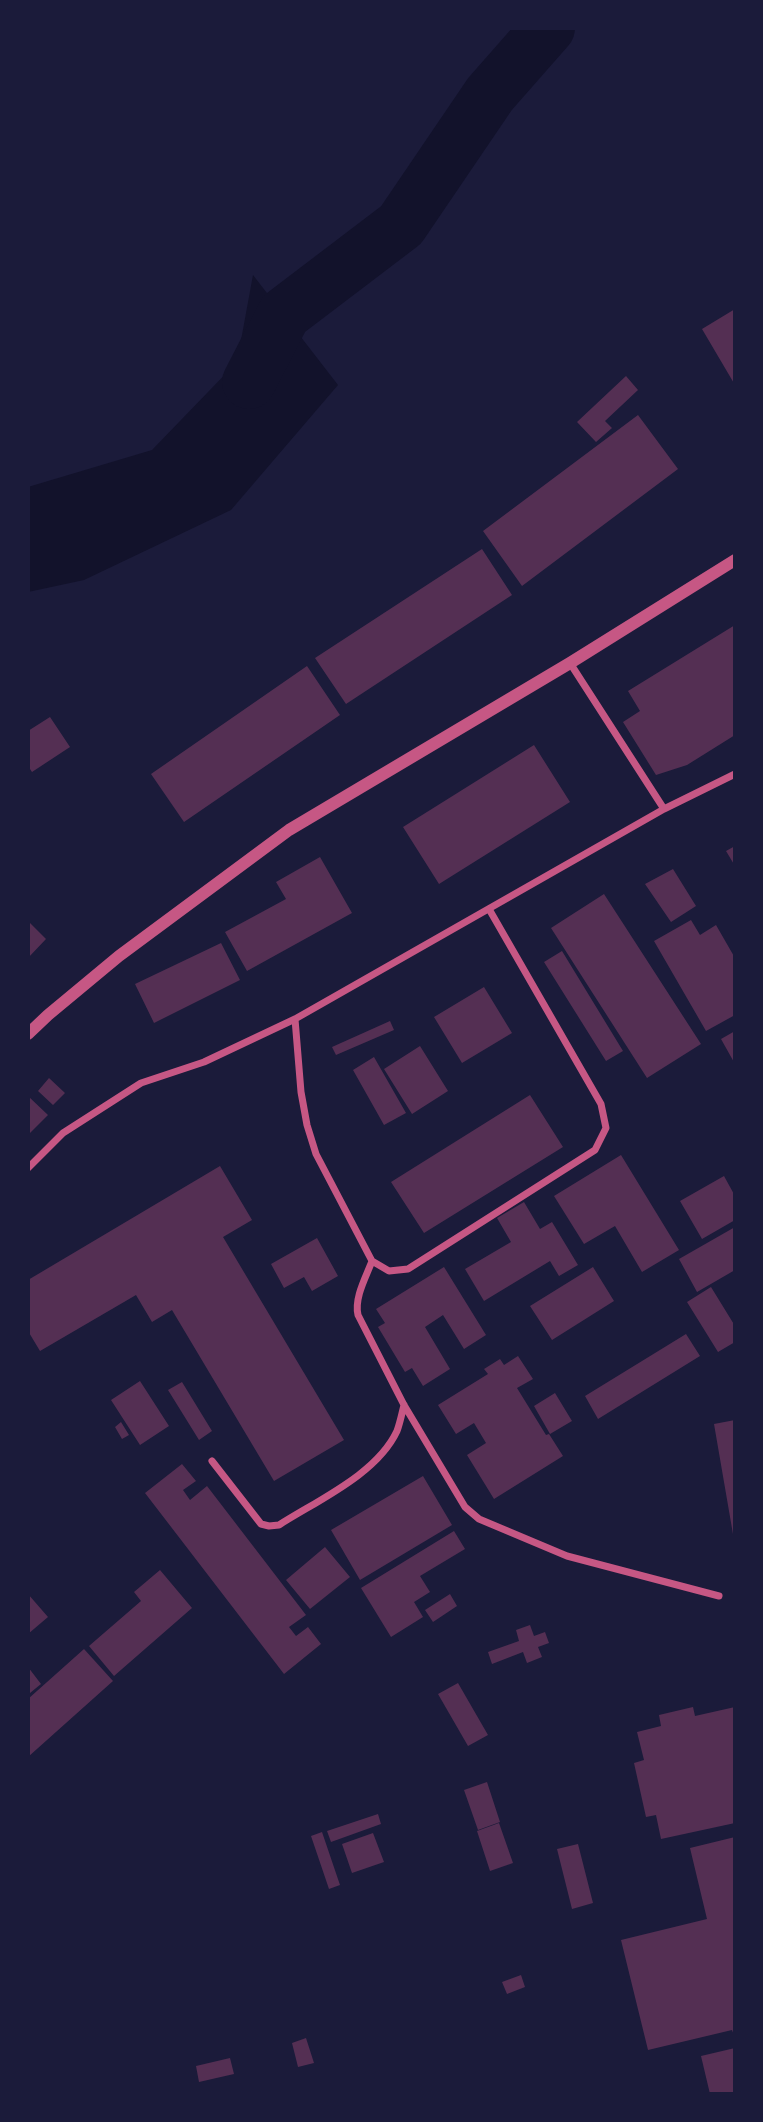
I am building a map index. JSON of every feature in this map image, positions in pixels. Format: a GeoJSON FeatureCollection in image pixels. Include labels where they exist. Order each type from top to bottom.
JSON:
{"type":"FeatureCollection","features":[{"type":"Feature","properties":{"kind":"street"},"geometry":{"type":"LineString","coordinates":[[28,1034],[119,956],[289,830],[570,663],[735,560]]}},
{"type":"Feature","properties":{"kind":"street"},"geometry":{"type":"LineString","coordinates":[[570,663],[664,809]]}},
{"type":"Feature","properties":{"kind":"street"},"geometry":{"type":"LineString","coordinates":[[28,1168],[63,1133],[141,1083],[204,1062],[295,1019],[664,809],[735,774]]}},
{"type":"Feature","properties":{"kind":"street"},"geometry":{"type":"LineString","coordinates":[[295,1019],[301,1092],[316,1154],[372,1261],[389,1271],[408,1269],[595,1150],[606,1128],[601,1104],[489,909]]}},
{"type":"Feature","properties":{"kind":"street"},"geometry":{"type":"LineString","coordinates":[[372,1261],[356,1307],[358,1315],[404,1405],[465,1507],[479,1520],[567,1556],[719,1596]]}},
{"type":"Feature","properties":{"kind":"street"},"geometry":{"type":"LineString","coordinates":[[212,1461],[261,1524],[279,1525],[361,1473],[381,1454],[397,1431],[404,1405]]}},
{"type":"Feature","properties":{"kind":"shaded area"},"geometry":{"type":"Polygon","coordinates":[[[253,275],[338,385],[231,510],[84,580],[28,592],[28,487],[152,450],[237,362],[253,275]]]}},
{"type":"Feature","properties":{"kind":"building"},"geometry":{"type":"Polygon","coordinates":[[[735,309],[735,385],[702,329],[735,309]]]}},
{"type":"Feature","properties":{"kind":"building"},"geometry":{"type":"Polygon","coordinates":[[[626,376],[638,390],[605,421],[612,428],[596,442],[577,422],[626,376]]]}},
{"type":"Feature","properties":{"kind":"building"},"geometry":{"type":"Polygon","coordinates":[[[638,415],[678,469],[522,586],[483,531],[638,415]]]}},
{"type":"Feature","properties":{"kind":"building"},"geometry":{"type":"Polygon","coordinates":[[[482,549],[512,595],[346,704],[315,658],[482,549]]]}},
{"type":"Feature","properties":{"kind":"building"},"geometry":{"type":"Polygon","coordinates":[[[735,625],[735,735],[687,765],[656,775],[623,722],[640,711],[628,691],[735,625]]]}},
{"type":"Feature","properties":{"kind":"building"},"geometry":{"type":"Polygon","coordinates":[[[307,666],[340,715],[184,822],[151,774],[307,666]]]}},
{"type":"Feature","properties":{"kind":"building"},"geometry":{"type":"Polygon","coordinates":[[[50,717],[70,747],[32,772],[28,766],[28,731],[50,717]]]}},
{"type":"Feature","properties":{"kind":"building"},"geometry":{"type":"Polygon","coordinates":[[[534,745],[570,802],[439,884],[403,827],[534,745]]]}},
{"type":"Feature","properties":{"kind":"building"},"geometry":{"type":"Polygon","coordinates":[[[735,846],[735,866],[726,851],[735,846]]]}},
{"type":"Feature","properties":{"kind":"building"},"geometry":{"type":"Polygon","coordinates":[[[320,857],[352,913],[247,971],[225,932],[286,899],[276,882],[320,857]]]}},
{"type":"Feature","properties":{"kind":"building"},"geometry":{"type":"Polygon","coordinates":[[[673,869],[696,906],[671,922],[645,884],[673,869]]]}},
{"type":"Feature","properties":{"kind":"building"},"geometry":{"type":"Polygon","coordinates":[[[604,894],[701,1044],[647,1078],[551,928],[604,894]]]}},
{"type":"Feature","properties":{"kind":"building"},"geometry":{"type":"Polygon","coordinates":[[[691,920],[700,935],[716,925],[735,958],[735,1015],[706,1031],[654,941],[691,920]]]}},
{"type":"Feature","properties":{"kind":"building"},"geometry":{"type":"Polygon","coordinates":[[[28,921],[46,939],[28,958],[28,921]]]}},
{"type":"Feature","properties":{"kind":"building"},"geometry":{"type":"Polygon","coordinates":[[[221,943],[240,980],[154,1023],[135,984],[221,943]]]}},
{"type":"Feature","properties":{"kind":"building"},"geometry":{"type":"Polygon","coordinates":[[[562,951],[623,1051],[606,1061],[544,962],[562,951]]]}},
{"type":"Feature","properties":{"kind":"building"},"geometry":{"type":"Polygon","coordinates":[[[484,987],[512,1033],[462,1063],[434,1017],[484,987]]]}},
{"type":"Feature","properties":{"kind":"building"},"geometry":{"type":"Polygon","coordinates":[[[390,1021],[394,1030],[336,1055],[332,1047],[390,1021]]]}},
{"type":"Feature","properties":{"kind":"building"},"geometry":{"type":"Polygon","coordinates":[[[735,1031],[735,1064],[721,1039],[735,1031]]]}},
{"type":"Feature","properties":{"kind":"building"},"geometry":{"type":"Polygon","coordinates":[[[420,1046],[448,1091],[412,1114],[384,1069],[420,1046]]]}},
{"type":"Feature","properties":{"kind":"building"},"geometry":{"type":"Polygon","coordinates":[[[374,1057],[406,1113],[384,1125],[353,1070],[374,1057]]]}},
{"type":"Feature","properties":{"kind":"building"},"geometry":{"type":"Polygon","coordinates":[[[49,1078],[65,1093],[53,1105],[38,1091],[49,1078]]]}},
{"type":"Feature","properties":{"kind":"building"},"geometry":{"type":"Polygon","coordinates":[[[530,1095],[563,1147],[424,1233],[391,1182],[530,1095]]]}},
{"type":"Feature","properties":{"kind":"building"},"geometry":{"type":"Polygon","coordinates":[[[28,1096],[48,1115],[28,1135],[28,1096]]]}},
{"type":"Feature","properties":{"kind":"building"},"geometry":{"type":"Polygon","coordinates":[[[621,1155],[679,1250],[642,1272],[615,1226],[584,1244],[554,1196],[621,1155]]]}},
{"type":"Feature","properties":{"kind":"building"},"geometry":{"type":"Polygon","coordinates":[[[220,1166],[252,1220],[223,1237],[344,1440],[274,1481],[172,1310],[152,1322],[136,1295],[40,1351],[28,1331],[28,1280],[220,1166]]]}},
{"type":"Feature","properties":{"kind":"building"},"geometry":{"type":"Polygon","coordinates":[[[724,1176],[735,1196],[735,1220],[702,1239],[680,1201],[724,1176]]]}},
{"type":"Feature","properties":{"kind":"building"},"geometry":{"type":"Polygon","coordinates":[[[524,1202],[540,1229],[552,1222],[578,1265],[559,1276],[550,1261],[484,1301],[465,1269],[511,1242],[497,1218],[524,1202]]]}},
{"type":"Feature","properties":{"kind":"building"},"geometry":{"type":"Polygon","coordinates":[[[735,1227],[735,1270],[697,1292],[679,1259],[735,1227]]]}},
{"type":"Feature","properties":{"kind":"building"},"geometry":{"type":"Polygon","coordinates":[[[317,1238],[338,1276],[312,1291],[304,1277],[284,1288],[271,1264],[317,1238]]]}},
{"type":"Feature","properties":{"kind":"building"},"geometry":{"type":"Polygon","coordinates":[[[444,1267],[486,1335],[464,1349],[443,1315],[425,1327],[450,1369],[423,1386],[412,1368],[405,1372],[378,1327],[385,1323],[376,1309],[444,1267]]]}},
{"type":"Feature","properties":{"kind":"building"},"geometry":{"type":"Polygon","coordinates":[[[593,1267],[614,1301],[552,1340],[530,1306],[593,1267]]]}},
{"type":"Feature","properties":{"kind":"building"},"geometry":{"type":"Polygon","coordinates":[[[711,1287],[735,1326],[735,1342],[718,1352],[687,1302],[711,1287]]]}},
{"type":"Feature","properties":{"kind":"building"},"geometry":{"type":"Polygon","coordinates":[[[686,1334],[700,1356],[598,1419],[585,1396],[686,1334]]]}},
{"type":"Feature","properties":{"kind":"building"},"geometry":{"type":"Polygon","coordinates":[[[518,1356],[533,1379],[517,1388],[546,1435],[549,1434],[563,1456],[494,1499],[467,1455],[486,1443],[474,1423],[456,1434],[438,1405],[488,1374],[484,1369],[500,1359],[504,1365],[518,1356]]]}},
{"type":"Feature","properties":{"kind":"building"},"geometry":{"type":"Polygon","coordinates":[[[140,1381],[169,1426],[140,1445],[111,1400],[140,1381]]]}},
{"type":"Feature","properties":{"kind":"building"},"geometry":{"type":"Polygon","coordinates":[[[182,1382],[212,1431],[199,1440],[168,1390],[182,1382]]]}},
{"type":"Feature","properties":{"kind":"building"},"geometry":{"type":"Polygon","coordinates":[[[555,1393],[572,1421],[550,1434],[534,1406],[555,1393]]]}},
{"type":"Feature","properties":{"kind":"building"},"geometry":{"type":"Polygon","coordinates":[[[735,1420],[735,1540],[734,1540],[714,1424],[735,1420]]]}},
{"type":"Feature","properties":{"kind":"building"},"geometry":{"type":"Polygon","coordinates":[[[121,1422],[129,1435],[122,1439],[115,1427],[121,1422]]]}},
{"type":"Feature","properties":{"kind":"building"},"geometry":{"type":"Polygon","coordinates":[[[182,1464],[196,1481],[183,1490],[190,1500],[207,1486],[306,1615],[289,1627],[296,1636],[308,1627],[321,1644],[284,1674],[145,1493],[182,1464]]]}},
{"type":"Feature","properties":{"kind":"building"},"geometry":{"type":"Polygon","coordinates":[[[423,1476],[452,1525],[360,1580],[331,1530],[423,1476]]]}},
{"type":"Feature","properties":{"kind":"building"},"geometry":{"type":"Polygon","coordinates":[[[454,1531],[465,1549],[420,1576],[430,1592],[414,1602],[423,1617],[391,1637],[361,1588],[454,1531]]]}},
{"type":"Feature","properties":{"kind":"building"},"geometry":{"type":"Polygon","coordinates":[[[325,1547],[350,1577],[310,1609],[286,1580],[325,1547]]]}},
{"type":"Feature","properties":{"kind":"building"},"geometry":{"type":"Polygon","coordinates":[[[160,1570],[192,1608],[114,1676],[89,1646],[141,1601],[134,1592],[160,1570]]]}},
{"type":"Feature","properties":{"kind":"building"},"geometry":{"type":"Polygon","coordinates":[[[28,1594],[48,1617],[28,1634],[28,1594]]]}},
{"type":"Feature","properties":{"kind":"building"},"geometry":{"type":"Polygon","coordinates":[[[450,1594],[457,1606],[433,1622],[425,1610],[450,1594]]]}},
{"type":"Feature","properties":{"kind":"building"},"geometry":{"type":"Polygon","coordinates":[[[530,1625],[534,1636],[545,1632],[549,1643],[538,1647],[542,1657],[527,1663],[523,1652],[492,1664],[488,1652],[519,1641],[516,1630],[530,1625]]]}},
{"type":"Feature","properties":{"kind":"building"},"geometry":{"type":"Polygon","coordinates":[[[84,1649],[113,1681],[28,1757],[28,1699],[84,1649]]]}},
{"type":"Feature","properties":{"kind":"building"},"geometry":{"type":"Polygon","coordinates":[[[28,1667],[41,1684],[30,1693],[28,1691],[28,1667]]]}},
{"type":"Feature","properties":{"kind":"building"},"geometry":{"type":"Polygon","coordinates":[[[458,1683],[488,1735],[468,1746],[438,1694],[458,1683]]]}},
{"type":"Feature","properties":{"kind":"building"},"geometry":{"type":"Polygon","coordinates":[[[693,1707],[695,1716],[735,1707],[735,1823],[661,1839],[656,1815],[646,1817],[634,1763],[644,1760],[637,1732],[661,1726],[659,1715],[693,1707]]]}},
{"type":"Feature","properties":{"kind":"building"},"geometry":{"type":"Polygon","coordinates":[[[487,1782],[500,1822],[478,1830],[464,1790],[487,1782]]]}},
{"type":"Feature","properties":{"kind":"building"},"geometry":{"type":"Polygon","coordinates":[[[378,1814],[381,1824],[331,1842],[327,1831],[378,1814]]]}},
{"type":"Feature","properties":{"kind":"building"},"geometry":{"type":"Polygon","coordinates":[[[499,1823],[513,1863],[490,1871],[477,1831],[499,1823]]]}},
{"type":"Feature","properties":{"kind":"building"},"geometry":{"type":"Polygon","coordinates":[[[322,1832],[340,1885],[329,1889],[311,1836],[322,1832]]]}},
{"type":"Feature","properties":{"kind":"building"},"geometry":{"type":"Polygon","coordinates":[[[373,1833],[384,1862],[352,1873],[342,1844],[373,1833]]]}},
{"type":"Feature","properties":{"kind":"building"},"geometry":{"type":"Polygon","coordinates":[[[735,1837],[735,2038],[732,2030],[648,2050],[621,1940],[707,1919],[690,1848],[735,1837]]]}},
{"type":"Feature","properties":{"kind":"building"},"geometry":{"type":"Polygon","coordinates":[[[578,1844],[593,1903],[572,1909],[557,1849],[578,1844]]]}},
{"type":"Feature","properties":{"kind":"building"},"geometry":{"type":"Polygon","coordinates":[[[521,1975],[525,1987],[507,1994],[502,1982],[521,1975]]]}},
{"type":"Feature","properties":{"kind":"building"},"geometry":{"type":"Polygon","coordinates":[[[306,2038],[314,2063],[298,2067],[292,2043],[306,2038]]]}},
{"type":"Feature","properties":{"kind":"building"},"geometry":{"type":"Polygon","coordinates":[[[735,2048],[735,2094],[710,2094],[701,2056],[735,2048]]]}},
{"type":"Feature","properties":{"kind":"building"},"geometry":{"type":"Polygon","coordinates":[[[230,2058],[234,2074],[199,2082],[196,2066],[230,2058]]]}},
{"type":"Feature","properties":{"kind":"waterway"},"geometry":{"type":"LineString","coordinates":[[249,382],[284,314],[401,225],[490,94],[548,28]]}}]}
